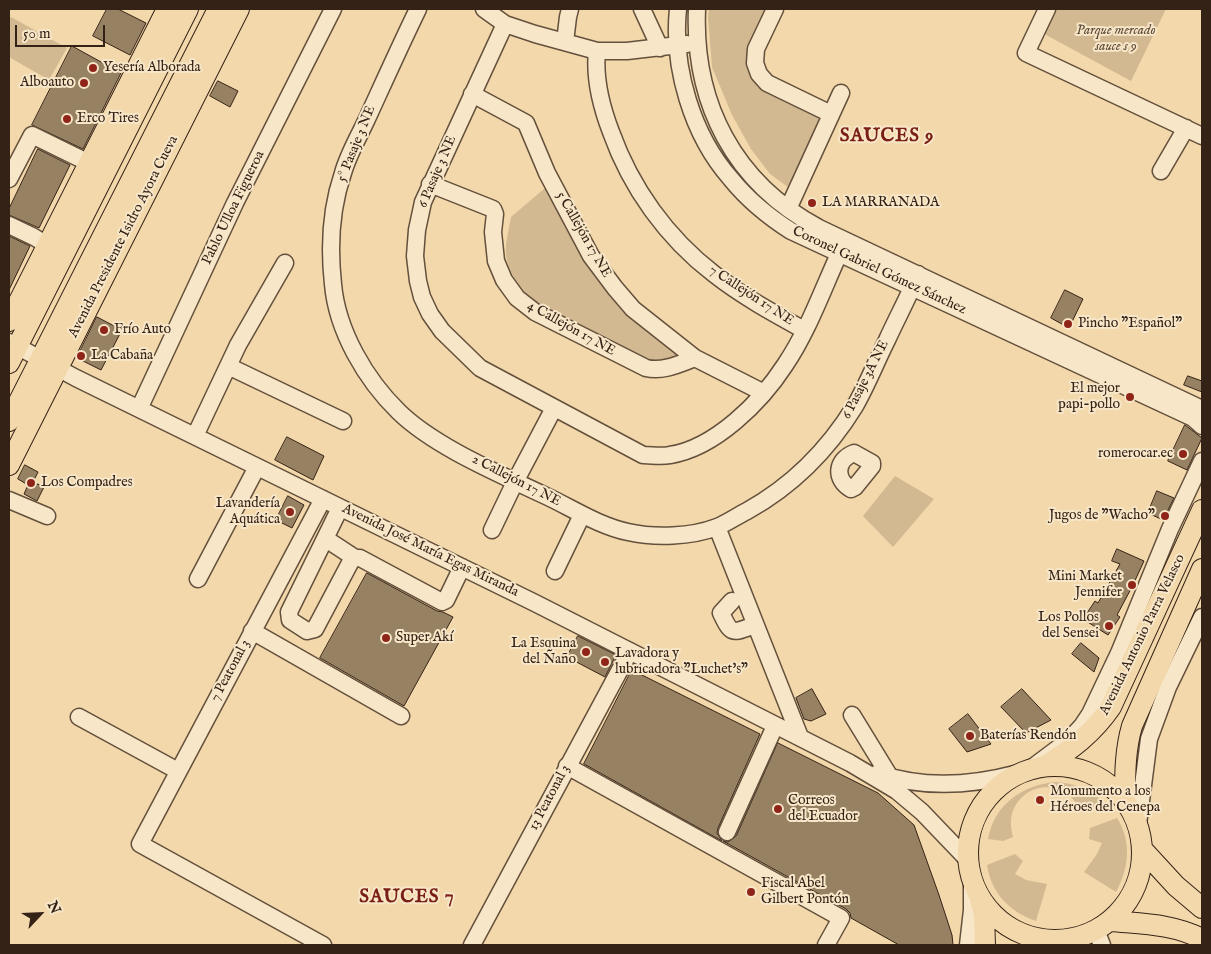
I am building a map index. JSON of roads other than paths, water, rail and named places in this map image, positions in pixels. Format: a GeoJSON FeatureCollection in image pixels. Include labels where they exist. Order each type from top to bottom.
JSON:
{"type":"FeatureCollection","features":[{"type":"Feature","properties":{"kind":"main road"},"geometry":{"type":"LineString","coordinates":[[9,321],[167,9]]}},
{"type":"Feature","properties":{"kind":"main road"},"geometry":{"type":"LineString","coordinates":[[12,350],[188,9]]}},
{"type":"Feature","properties":{"kind":"main road","name":"Avenida Presidente Isidro Ayora Cueva"},"geometry":{"type":"LineString","coordinates":[[9,465],[48,363],[218,9]]}},
{"type":"Feature","properties":{"kind":"main road","name":"Avenida Presidente Isidro Ayora Cueva"},"geometry":{"type":"LineString","coordinates":[[9,421],[48,363],[239,9]]}},
{"type":"Feature","properties":{"kind":"main road","name":"Avenida Antonio Parra Velasco"},"geometry":{"type":"LineString","coordinates":[[1031,769],[1064,754],[1099,724],[1111,707],[1202,510]]}},
{"type":"Feature","properties":{"kind":"main road","name":"Avenida Antonio Parra Velasco"},"geometry":{"type":"LineString","coordinates":[[1126,799],[1126,760],[1132,726],[1195,600],[1202,569]]}},
{"type":"Feature","properties":{"kind":"main road"},"geometry":{"type":"LineString","coordinates":[[986,945],[984,914],[970,869],[970,834],[978,810],[994,789],[1031,769],[1076,767],[1104,778],[1126,799],[1138,824],[1142,838],[1143,861],[1138,884],[1127,904],[1100,932],[1070,945]]}},
{"type":"Feature","properties":{"kind":"main road"},"geometry":{"type":"LineString","coordinates":[[1142,849],[1176,886],[1202,908]]}},
{"type":"Feature","properties":{"kind":"main road"},"geometry":{"type":"LineString","coordinates":[[980,897],[993,915],[1006,925],[1026,935],[1048,940],[1070,939],[1100,932],[1161,926],[1202,939]]}},
{"type":"Feature","properties":{"kind":"street","name":"Pablo Ulloa Figueroa"},"geometry":{"type":"LineString","coordinates":[[139,409],[235,203],[333,9]]}},
{"type":"Feature","properties":{"kind":"street","name":"5° Pasaje 3 NE"},"geometry":{"type":"LineString","coordinates":[[384,396],[359,359],[339,316],[333,286],[332,237],[334,214],[342,173],[418,9]]}},
{"type":"Feature","properties":{"kind":"street"},"geometry":{"type":"LineString","coordinates":[[484,9],[505,24],[597,50],[627,51],[698,42]]}},
{"type":"Feature","properties":{"kind":"street"},"geometry":{"type":"LineString","coordinates":[[565,42],[570,9]]}},
{"type":"Feature","properties":{"kind":"street"},"geometry":{"type":"LineString","coordinates":[[642,9],[660,48]]}},
{"type":"Feature","properties":{"kind":"street","name":"Coronel Gabriel Gómez Sánchez"},"geometry":{"type":"LineString","coordinates":[[678,9],[677,46],[685,89],[706,142],[730,179],[761,209],[778,222],[839,254],[915,281],[1202,409]]}},
{"type":"Feature","properties":{"kind":"street","name":"Coronel Gabriel Gómez Sánchez"},"geometry":{"type":"LineString","coordinates":[[698,9],[698,42],[704,86],[723,136],[766,192],[788,209],[819,228],[895,256],[915,281],[1082,369],[1193,418],[1202,426]]}},
{"type":"Feature","properties":{"kind":"street"},"geometry":{"type":"LineString","coordinates":[[775,9],[756,49],[755,63],[759,74],[767,83],[831,114]]}},
{"type":"Feature","properties":{"kind":"street"},"geometry":{"type":"LineString","coordinates":[[1047,9],[1026,53],[1202,136]]}},
{"type":"Feature","properties":{"kind":"street","name":"6 Pasaje 3 NE"},"geometry":{"type":"LineString","coordinates":[[505,24],[430,184],[420,216],[416,243],[416,268],[422,297],[430,314],[442,331],[480,368],[643,454],[669,456],[695,448],[730,424],[764,393]]}},
{"type":"Feature","properties":{"kind":"street","name":"7 Callejón 17 NE"},"geometry":{"type":"LineString","coordinates":[[597,50],[595,65],[597,85],[607,122],[617,148],[644,198],[658,218],[683,247],[714,274],[758,304],[804,330]]}},
{"type":"Feature","properties":{"kind":"street"},"geometry":{"type":"LineString","coordinates":[[788,209],[840,93]]}},
{"type":"Feature","properties":{"kind":"street","name":"5 Callejón 17 NE"},"geometry":{"type":"LineString","coordinates":[[472,94],[525,121],[549,176],[597,264],[636,312],[694,358],[764,393]]}},
{"type":"Feature","properties":{"kind":"street"},"geometry":{"type":"LineString","coordinates":[[1161,171],[1186,128]]}},
{"type":"Feature","properties":{"kind":"street"},"geometry":{"type":"LineString","coordinates":[[9,179],[32,135],[88,163]]}},
{"type":"Feature","properties":{"kind":"street","name":"4 Callejón 17 NE"},"geometry":{"type":"LineString","coordinates":[[430,184],[494,209],[494,248],[498,267],[513,294],[530,309],[646,368],[661,369],[694,358]]}},
{"type":"Feature","properties":{"kind":"street"},"geometry":{"type":"LineString","coordinates":[[9,225],[34,237],[47,246]]}},
{"type":"Feature","properties":{"kind":"street"},"geometry":{"type":"LineString","coordinates":[[764,393],[786,365],[839,254]]}},
{"type":"Feature","properties":{"kind":"street"},"geometry":{"type":"LineString","coordinates":[[195,436],[238,345],[284,263]]}},
{"type":"Feature","properties":{"kind":"street","name":"6 Pasaje 3A NE"},"geometry":{"type":"LineString","coordinates":[[664,536],[717,527],[769,499],[822,452],[855,406],[915,281]]}},
{"type":"Feature","properties":{"kind":"street","name":"Avenida José María Egas Miranda"},"geometry":{"type":"LineString","coordinates":[[12,350],[48,363],[462,567],[850,763],[897,791],[922,812],[970,869]]}},
{"type":"Feature","properties":{"kind":"street"},"geometry":{"type":"LineString","coordinates":[[228,366],[343,421]]}},
{"type":"Feature","properties":{"kind":"street","name":"2 Callejón 17 NE"},"geometry":{"type":"LineString","coordinates":[[384,396],[421,431],[515,482],[582,515],[629,532],[664,536]]}},
{"type":"Feature","properties":{"kind":"street"},"geometry":{"type":"LineString","coordinates":[[492,530],[554,408]]}},
{"type":"Feature","properties":{"kind":"street"},"geometry":{"type":"LineString","coordinates":[[822,452],[862,479]]}},
{"type":"Feature","properties":{"kind":"street","name":"Avenida Antonio Parra Velasco"},"geometry":{"type":"LineString","coordinates":[[1031,769],[1068,740],[1082,726],[1090,714],[1119,652],[1170,529],[1202,461]]}},
{"type":"Feature","properties":{"kind":"street"},"geometry":{"type":"LineString","coordinates":[[198,579],[257,467]]}},
{"type":"Feature","properties":{"kind":"street","name":"7 Peatonal 3"},"geometry":{"type":"LineString","coordinates":[[323,945],[140,844],[324,499]]}},
{"type":"Feature","properties":{"kind":"street"},"geometry":{"type":"LineString","coordinates":[[9,500],[47,516]]}},
{"type":"Feature","properties":{"kind":"street"},"geometry":{"type":"LineString","coordinates":[[340,508],[289,612],[290,620],[307,631],[316,629],[351,561],[355,558]]}},
{"type":"Feature","properties":{"kind":"street"},"geometry":{"type":"LineString","coordinates":[[555,571],[582,515]]}},
{"type":"Feature","properties":{"kind":"street"},"geometry":{"type":"LineString","coordinates":[[717,527],[800,737]]}},
{"type":"Feature","properties":{"kind":"street"},"geometry":{"type":"LineString","coordinates":[[326,539],[355,558],[360,558],[442,602],[446,600],[462,567]]}},
{"type":"Feature","properties":{"kind":"street"},"geometry":{"type":"LineString","coordinates":[[732,601],[721,613],[729,628],[736,632],[755,625]]}},
{"type":"Feature","properties":{"kind":"street"},"geometry":{"type":"LineString","coordinates":[[1138,824],[1149,739],[1168,687],[1202,617]]}},
{"type":"Feature","properties":{"kind":"street"},"geometry":{"type":"LineString","coordinates":[[252,632],[401,716]]}},
{"type":"Feature","properties":{"kind":"street","name":"13 Peatonal 3"},"geometry":{"type":"LineString","coordinates":[[472,945],[630,651]]}},
{"type":"Feature","properties":{"kind":"street"},"geometry":{"type":"LineString","coordinates":[[852,715],[890,777]]}},
{"type":"Feature","properties":{"kind":"street"},"geometry":{"type":"LineString","coordinates":[[79,717],[178,771]]}},
{"type":"Feature","properties":{"kind":"street"},"geometry":{"type":"LineString","coordinates":[[726,832],[775,726]]}},
{"type":"Feature","properties":{"kind":"street","name":"Avenida José María Egas Miranda"},"geometry":{"type":"LineString","coordinates":[[850,763],[890,777],[917,783],[939,785],[983,782],[1031,769]]}},
{"type":"Feature","properties":{"kind":"street"},"geometry":{"type":"LineString","coordinates":[[568,766],[715,856],[842,918],[826,945]]}},
{"type":"Feature","properties":{"kind":"street"},"geometry":{"type":"LineString","coordinates":[[968,945],[972,910],[970,869]]}},
{"type":"Feature","properties":{"kind":"place","name":"Yesería Alborada"},"geometry":{"type":"Point","coordinates":[93,68]}},
{"type":"Feature","properties":{"kind":"place","name":"Alboauto"},"geometry":{"type":"Point","coordinates":[84,83]}},
{"type":"Feature","properties":{"kind":"place","name":"Erco Tires"},"geometry":{"type":"Point","coordinates":[67,119]}},
{"type":"Feature","properties":{"kind":"place","name":"LA MARRANADA"},"geometry":{"type":"Point","coordinates":[812,203]}},
{"type":"Feature","properties":{"kind":"place","name":"Pincho \"Español\""},"geometry":{"type":"Point","coordinates":[1068,324]}},
{"type":"Feature","properties":{"kind":"place","name":"Frío Auto"},"geometry":{"type":"Point","coordinates":[104,330]}},
{"type":"Feature","properties":{"kind":"place","name":"La Cabaña"},"geometry":{"type":"Point","coordinates":[81,356]}},
{"type":"Feature","properties":{"kind":"place","name":"El mejor papi-pollo"},"geometry":{"type":"Point","coordinates":[1130,397]}},
{"type":"Feature","properties":{"kind":"place","name":"romerocar.ec"},"geometry":{"type":"Point","coordinates":[1183,454]}},
{"type":"Feature","properties":{"kind":"place","name":"Los Compadres"},"geometry":{"type":"Point","coordinates":[31,483]}},
{"type":"Feature","properties":{"kind":"place","name":"Lavandería Aquática"},"geometry":{"type":"Point","coordinates":[290,512]}},
{"type":"Feature","properties":{"kind":"place","name":"Jugos de \"Wacho\""},"geometry":{"type":"Point","coordinates":[1165,516]}},
{"type":"Feature","properties":{"kind":"place","name":"Mini Market Jennifer"},"geometry":{"type":"Point","coordinates":[1132,585]}},
{"type":"Feature","properties":{"kind":"place","name":"Los Pollos del Sensei"},"geometry":{"type":"Point","coordinates":[1109,626]}},
{"type":"Feature","properties":{"kind":"place","name":"Super Akí"},"geometry":{"type":"Point","coordinates":[386,638]}},
{"type":"Feature","properties":{"kind":"place","name":"La Esquina del Ñaño"},"geometry":{"type":"Point","coordinates":[586,652]}},
{"type":"Feature","properties":{"kind":"place","name":"Lavadora y lubricadora \"Luchet's\""},"geometry":{"type":"Point","coordinates":[605,662]}},
{"type":"Feature","properties":{"kind":"place","name":"Baterías Rendón"},"geometry":{"type":"Point","coordinates":[970,736]}},
{"type":"Feature","properties":{"kind":"place","name":"Monumento a los Héroes del Cenepa"},"geometry":{"type":"Point","coordinates":[1040,800]}},
{"type":"Feature","properties":{"kind":"place","name":"Correos del Ecuador"},"geometry":{"type":"Point","coordinates":[778,809]}},
{"type":"Feature","properties":{"kind":"place","name":"Fiscal Abel Gilbert Pontón"},"geometry":{"type":"Point","coordinates":[751,892]}},
{"type":"Feature","properties":{"kind":"district","name":"SAUCES 9"},"geometry":{"type":"Point","coordinates":[887,137]}},
{"type":"Feature","properties":{"kind":"district","name":"SAUCES 7"},"geometry":{"type":"Point","coordinates":[407,898]}},
{"type":"Feature","properties":{"kind":"park label","name":"Parque mercado sauce s 9"},"geometry":{"type":"Point","coordinates":[1116,40]}}]}
